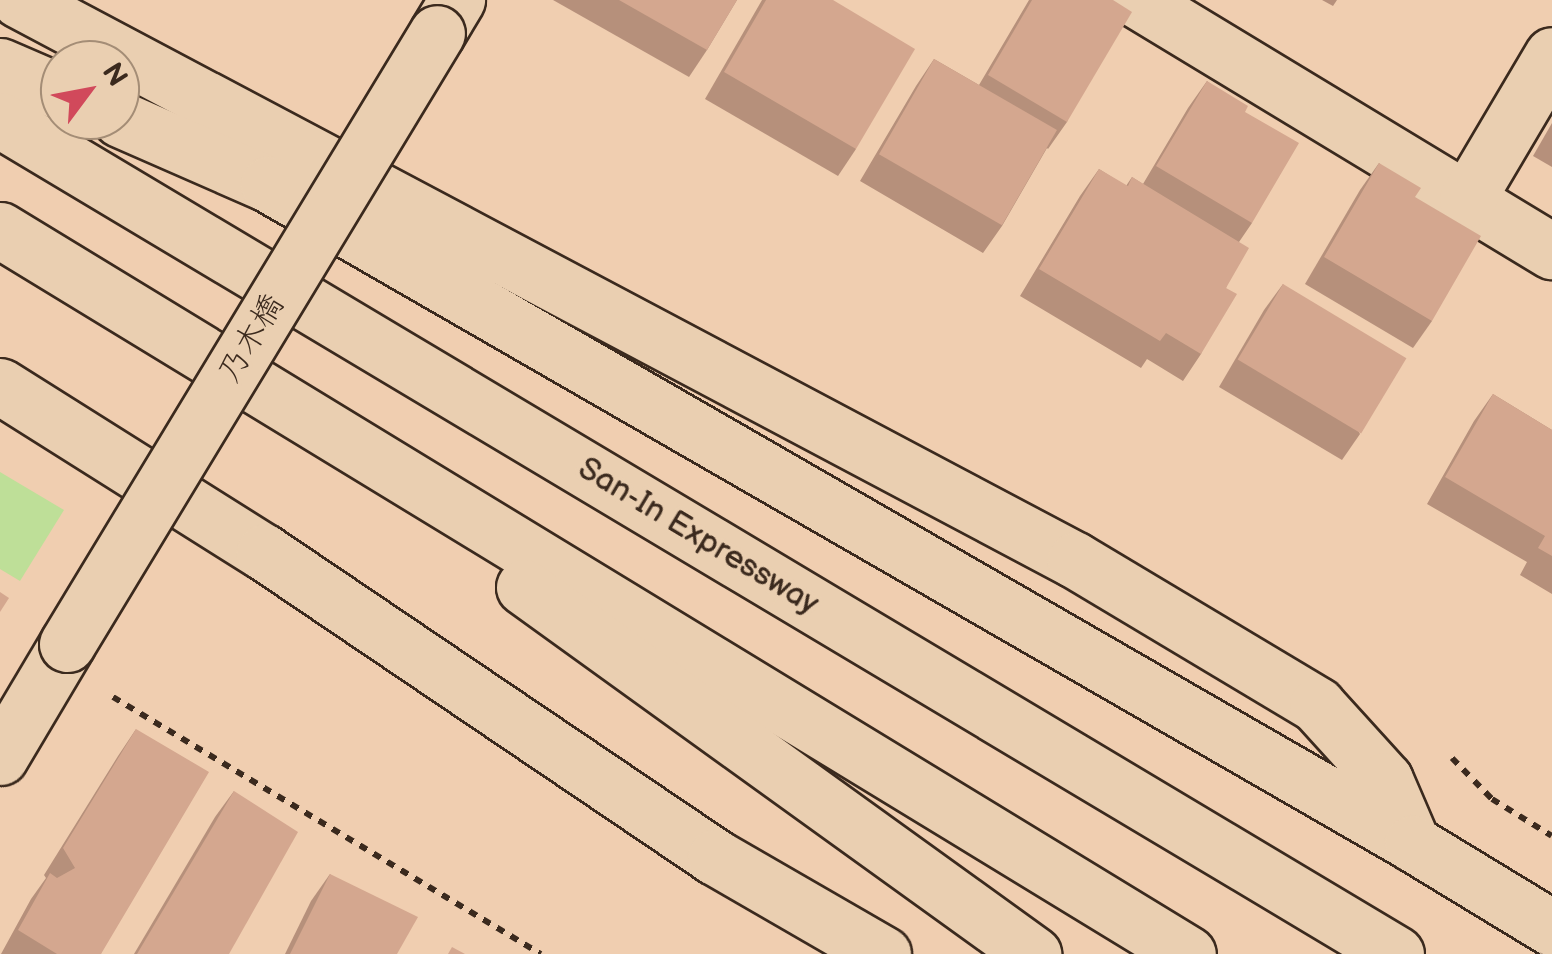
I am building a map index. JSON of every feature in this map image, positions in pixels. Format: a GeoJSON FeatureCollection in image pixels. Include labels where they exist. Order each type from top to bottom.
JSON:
{"type":"FeatureCollection","features":[{"type":"Feature","properties":{"kind":"main road"},"geometry":{"type":"LineString","coordinates":[[19,0],[1058,551],[1318,705],[1385,780],[1412,843]]}},
{"type":"Feature","properties":{"kind":"main road"},"geometry":{"type":"LineString","coordinates":[[1136,0],[1552,250]]}},
{"type":"Feature","properties":{"kind":"main road","name":"乃木橋"},"geometry":{"type":"LineString","coordinates":[[0,757],[447,17]]}},
{"type":"Feature","properties":{"kind":"main road"},"geometry":{"type":"LineString","coordinates":[[1467,200],[1552,55]]}},
{"type":"Feature","properties":{"kind":"main road"},"geometry":{"type":"LineString","coordinates":[[0,66],[40,83]]}},
{"type":"Feature","properties":{"kind":"main road","name":"San-In Expressway"},"geometry":{"type":"LineString","coordinates":[[0,120],[1396,954]]}},
{"type":"Feature","properties":{"kind":"main road"},"geometry":{"type":"LineString","coordinates":[[140,128],[268,184],[1412,843],[1552,928]]}},
{"type":"Feature","properties":{"kind":"main road"},"geometry":{"type":"LineString","coordinates":[[0,230],[1188,954]]}},
{"type":"Feature","properties":{"kind":"main road"},"geometry":{"type":"LineString","coordinates":[[176,335],[1032,954]]}},
{"type":"Feature","properties":{"kind":"main road"},"geometry":{"type":"LineString","coordinates":[[0,386],[264,552],[715,856],[883,954]]}},
{"type":"Feature","properties":{"kind":"path"},"geometry":{"type":"LineString","coordinates":[[62,653],[541,954]]}},
{"type":"Feature","properties":{"kind":"green space"},"geometry":{"type":"Polygon","coordinates":[[[0,472],[64,510],[20,581],[0,569],[0,472]]]}},
{"type":"Feature","properties":{"kind":"building"},"geometry":{"type":"Polygon","coordinates":[[[619,0],[737,0],[707,50],[619,0]]]}},
{"type":"Feature","properties":{"kind":"building"},"geometry":{"type":"Polygon","coordinates":[[[766,0],[833,0],[915,49],[856,149],[724,72],[766,0]]]}},
{"type":"Feature","properties":{"kind":"building"},"geometry":{"type":"Polygon","coordinates":[[[1032,0],[1113,0],[1132,12],[1067,122],[988,75],[1032,0]]]}},
{"type":"Feature","properties":{"kind":"building"},"geometry":{"type":"Polygon","coordinates":[[[934,59],[1057,130],[1002,225],[879,154],[934,59]]]}},
{"type":"Feature","properties":{"kind":"building"},"geometry":{"type":"Polygon","coordinates":[[[1207,81],[1248,106],[1245,112],[1299,143],[1252,223],[1156,166],[1207,81]]]}},
{"type":"Feature","properties":{"kind":"building"},"geometry":{"type":"Polygon","coordinates":[[[1379,163],[1421,188],[1415,197],[1481,236],[1432,321],[1324,257],[1379,163]]]}},
{"type":"Feature","properties":{"kind":"building"},"geometry":{"type":"Polygon","coordinates":[[[1099,169],[1128,186],[1132,177],[1249,248],[1226,288],[1237,294],[1201,354],[1166,333],[1160,341],[1039,269],[1099,169]]]}},
{"type":"Feature","properties":{"kind":"building"},"geometry":{"type":"Polygon","coordinates":[[[1283,284],[1406,358],[1361,434],[1238,359],[1283,284]]]}},
{"type":"Feature","properties":{"kind":"building"},"geometry":{"type":"Polygon","coordinates":[[[1493,394],[1552,430],[1552,556],[1538,548],[1545,536],[1445,477],[1493,394]]]}},
{"type":"Feature","properties":{"kind":"building"},"geometry":{"type":"Polygon","coordinates":[[[0,592],[9,598],[0,612],[0,592]]]}},
{"type":"Feature","properties":{"kind":"building"},"geometry":{"type":"Polygon","coordinates":[[[136,729],[209,772],[101,954],[57,954],[18,930],[50,873],[57,878],[75,868],[63,848],[136,729]]]}},
{"type":"Feature","properties":{"kind":"building"},"geometry":{"type":"Polygon","coordinates":[[[234,791],[298,832],[229,954],[137,954],[234,791]]]}},
{"type":"Feature","properties":{"kind":"building"},"geometry":{"type":"Polygon","coordinates":[[[330,874],[418,917],[397,954],[290,954],[330,874]]]}}]}
